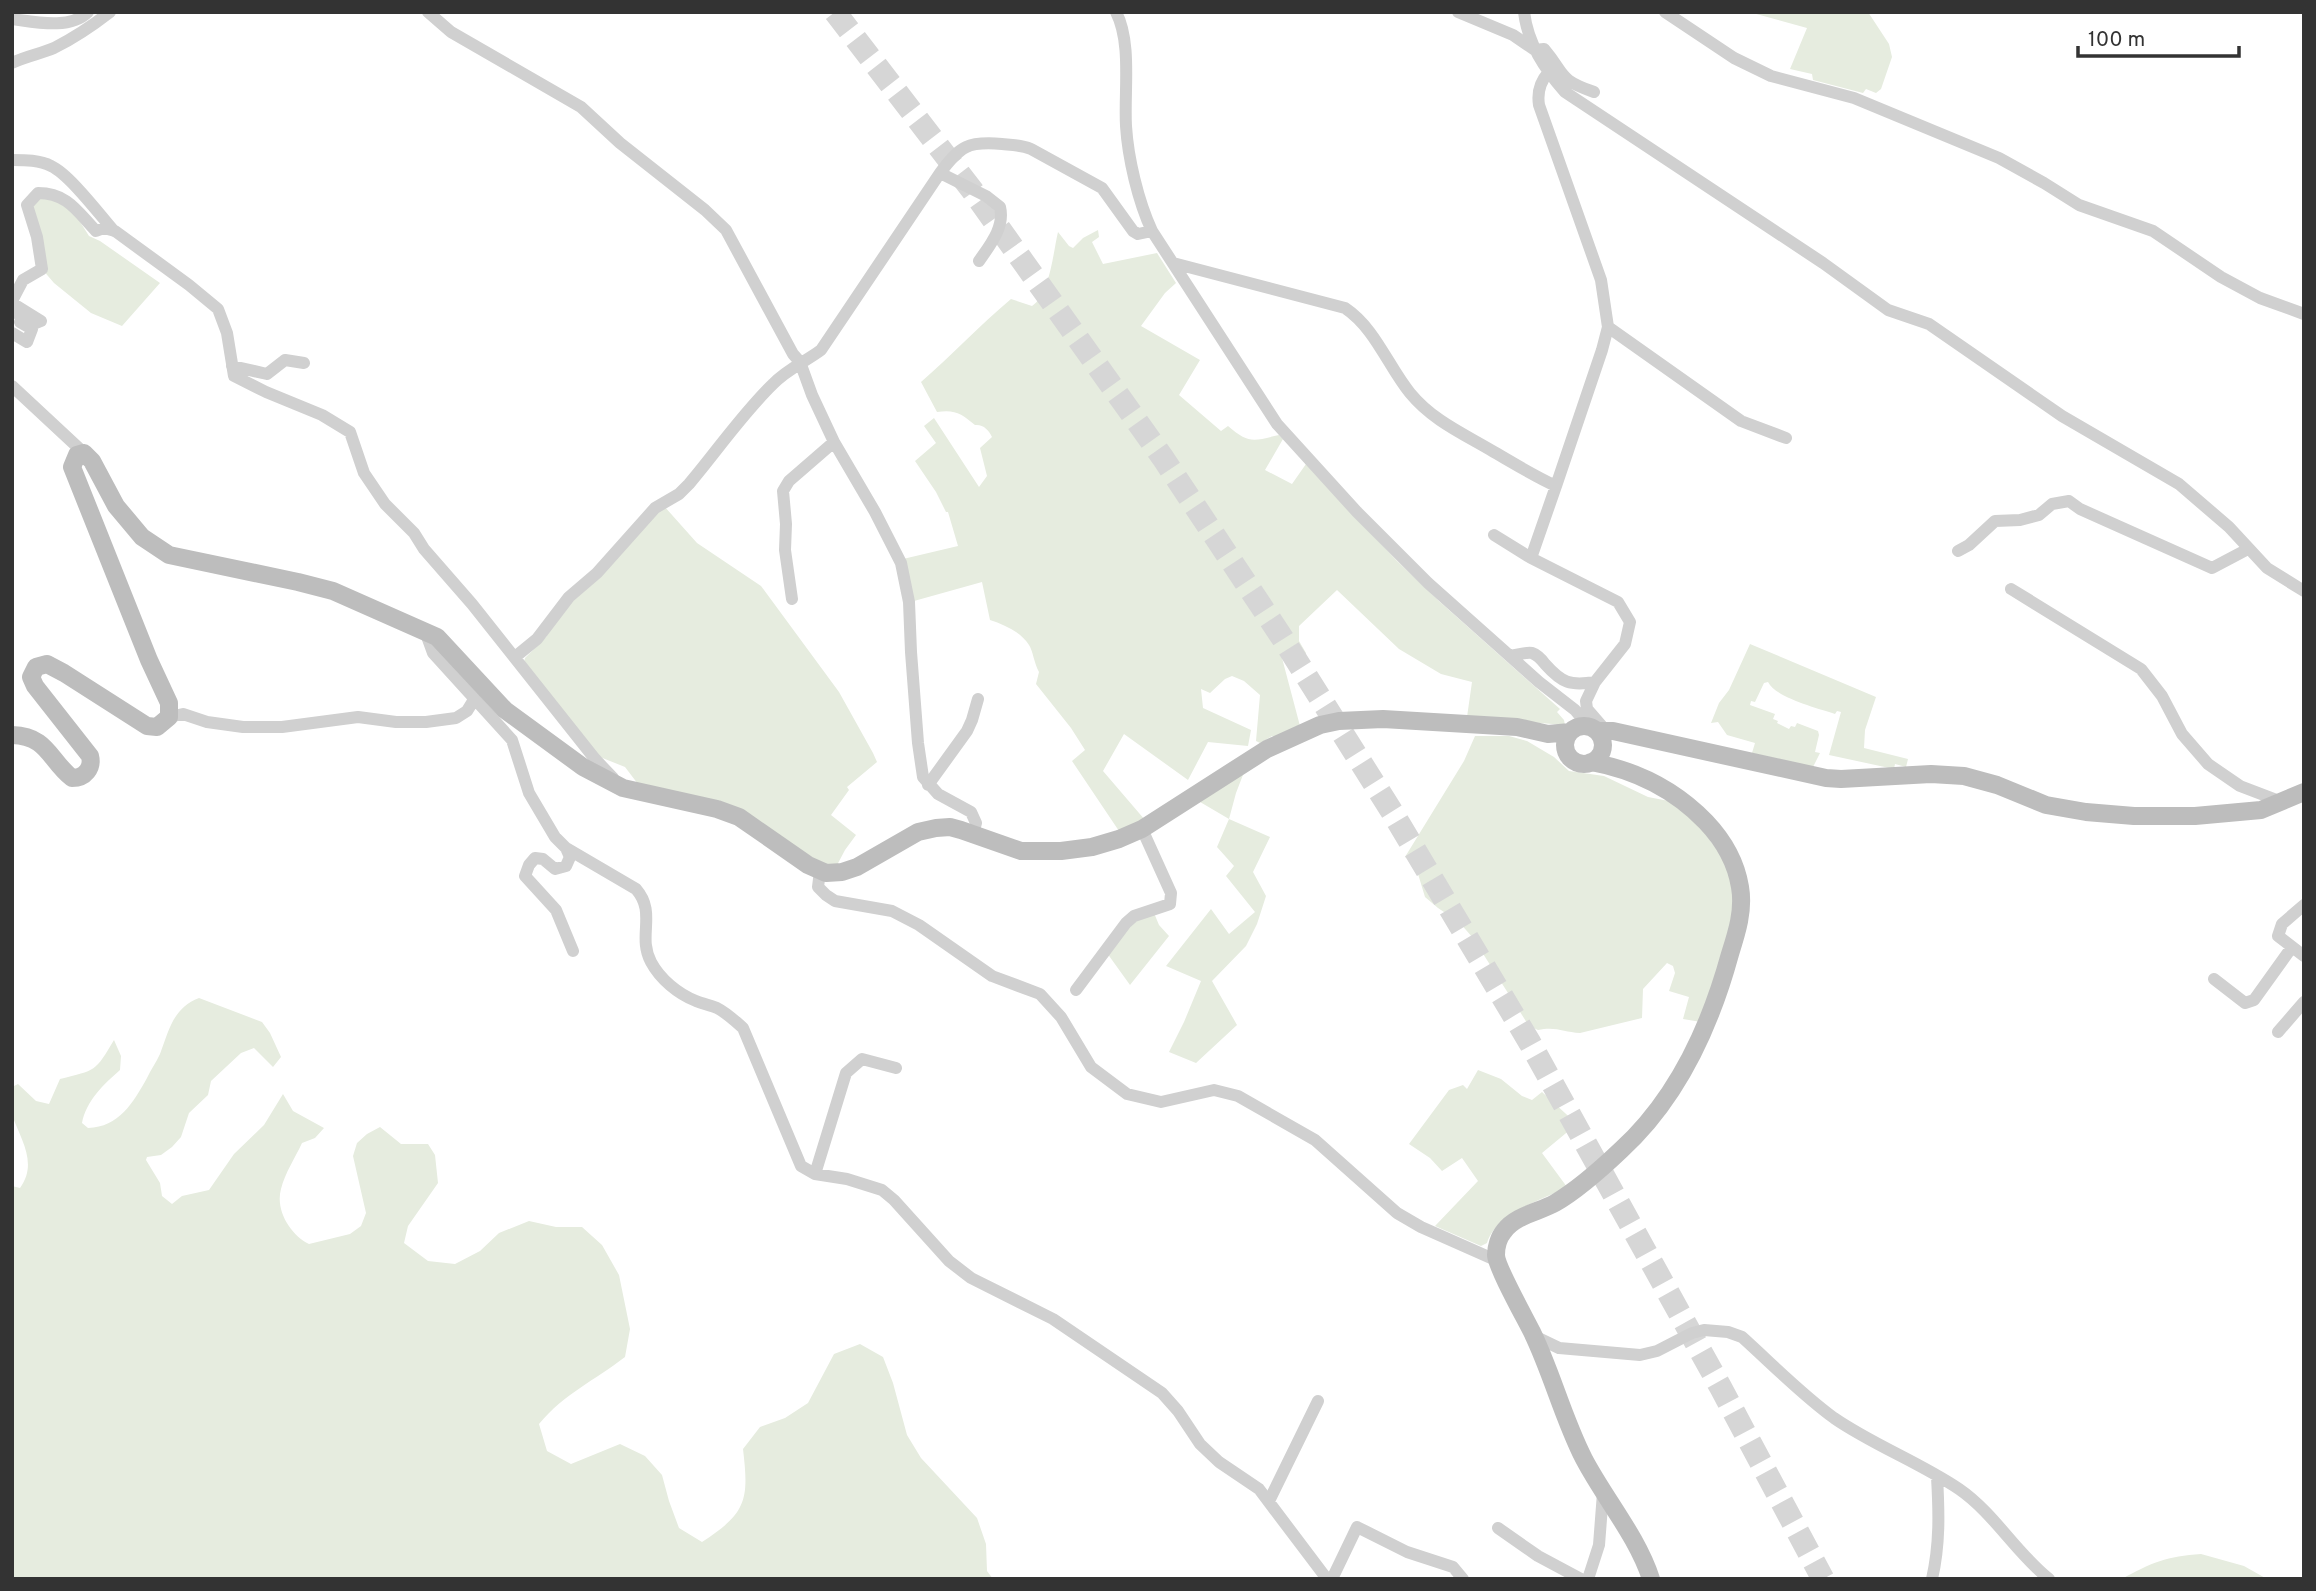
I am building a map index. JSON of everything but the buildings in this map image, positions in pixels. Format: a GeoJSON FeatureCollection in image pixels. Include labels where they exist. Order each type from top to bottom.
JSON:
{"type":"FeatureCollection","features":[{"type":"Feature","properties":{"kind":"street"},"geometry":{"type":"LineString","coordinates":[[12,19],[45,24],[80,20],[88,12]]}},
{"type":"Feature","properties":{"kind":"street"},"geometry":{"type":"LineString","coordinates":[[12,63],[52,48],[87,29],[110,12]]}},
{"type":"Feature","properties":{"kind":"street"},"geometry":{"type":"LineString","coordinates":[[428,12],[451,32],[581,107],[726,230],[793,354],[800,362],[834,442],[901,564],[909,602],[921,768],[928,785],[938,794],[971,812],[976,823],[973,834]]}},
{"type":"Feature","properties":{"kind":"street"},"geometry":{"type":"LineString","coordinates":[[1116,12],[1125,47],[1126,128],[1141,206],[1152,231],[1277,424],[1357,512],[1428,583],[1581,715],[1591,738],[1615,767],[1668,790],[1695,811],[1730,853],[1741,888],[1741,912],[1737,931],[1718,999],[1705,1030],[1674,1087],[1651,1119],[1621,1151],[1552,1205],[1515,1221],[1505,1230],[1498,1242],[1496,1258],[1534,1336],[1572,1434],[1603,1493],[1646,1564],[1651,1579]]}},
{"type":"Feature","properties":{"kind":"street"},"geometry":{"type":"LineString","coordinates":[[1458,12],[1513,34],[1535,50],[1544,49],[1564,79],[1594,92]]}},
{"type":"Feature","properties":{"kind":"street"},"geometry":{"type":"LineString","coordinates":[[1524,12],[1535,50],[1548,73],[1565,92],[1824,263],[1888,310],[1929,324],[2062,416],[2179,484],[2228,527],[2267,568],[2304,591]]}},
{"type":"Feature","properties":{"kind":"street"},"geometry":{"type":"LineString","coordinates":[[1665,12],[1734,58],[1771,76],[1854,98],[1987,153],[2079,205],[2153,231],[2221,277],[2260,298],[2304,314]]}},
{"type":"Feature","properties":{"kind":"street"},"geometry":{"type":"LineString","coordinates":[[1531,558],[1608,327],[1601,280],[1539,105],[1538,92],[1548,73]]}},
{"type":"Feature","properties":{"kind":"street"},"geometry":{"type":"LineString","coordinates":[[515,657],[537,639],[569,597],[597,573],[655,508],[679,494],[689,484],[772,384],[800,362],[821,350],[940,173],[957,153],[973,143],[1022,145],[1102,188],[1133,231],[1138,234],[1152,231]]}},
{"type":"Feature","properties":{"kind":"street"},"geometry":{"type":"LineString","coordinates":[[12,160],[28,160],[51,166],[68,178],[114,231],[218,309],[227,333],[234,376],[322,415],[350,432],[364,473],[385,503],[414,533],[424,549],[472,604],[595,759],[623,788]]}},
{"type":"Feature","properties":{"kind":"street"},"geometry":{"type":"LineString","coordinates":[[940,173],[986,196],[1000,207],[1002,220],[979,261]]}},
{"type":"Feature","properties":{"kind":"street"},"geometry":{"type":"LineString","coordinates":[[12,311],[36,323],[41,321],[12,302],[23,280],[42,269],[37,237],[27,205],[38,192],[50,192],[65,198],[96,230],[104,228],[114,231]]}},
{"type":"Feature","properties":{"kind":"street"},"geometry":{"type":"LineString","coordinates":[[1173,263],[1345,308],[1363,323],[1410,393],[1436,418],[1556,486]]}},
{"type":"Feature","properties":{"kind":"street"},"geometry":{"type":"LineString","coordinates":[[12,318],[32,329],[27,342],[12,333]]}},
{"type":"Feature","properties":{"kind":"street"},"geometry":{"type":"LineString","coordinates":[[1608,327],[1741,421],[1786,438]]}},
{"type":"Feature","properties":{"kind":"street"},"geometry":{"type":"LineString","coordinates":[[232,366],[267,374],[285,360],[304,363]]}},
{"type":"Feature","properties":{"kind":"street"},"geometry":{"type":"LineString","coordinates":[[12,386],[92,461],[116,506],[142,537],[169,555],[333,591],[438,637],[505,710],[583,767],[623,788],[718,809],[739,817],[820,871],[842,872],[857,867],[918,832],[950,827],[1021,851],[1061,851],[1106,843],[1142,829],[1252,758],[1294,735],[1339,721],[1384,719],[1517,727],[1536,733],[1591,738],[1613,739],[1629,736],[1834,779],[1931,774],[1964,776],[1997,785],[2046,805],[2134,816],[2195,816],[2261,810],[2304,792]]}},
{"type":"Feature","properties":{"kind":"street"},"geometry":{"type":"LineString","coordinates":[[792,599],[785,550],[783,491],[789,481],[834,442]]}},
{"type":"Feature","properties":{"kind":"street"},"geometry":{"type":"LineString","coordinates":[[84,453],[77,455],[72,467],[149,660],[169,703],[169,717]]}},
{"type":"Feature","properties":{"kind":"street"},"geometry":{"type":"LineString","coordinates":[[1958,551],[1969,545],[1995,521],[2020,520],[2039,515],[2052,504],[2069,501],[2080,509],[2212,568],[2248,549]]}},
{"type":"Feature","properties":{"kind":"street"},"geometry":{"type":"LineString","coordinates":[[1494,535],[1531,558],[1618,602],[1630,622],[1625,644],[1595,682],[1586,701],[1591,738],[1578,763],[1536,733]]}},
{"type":"Feature","properties":{"kind":"street"},"geometry":{"type":"LineString","coordinates":[[2011,589],[2141,669],[2162,696],[2182,734],[2208,764],[2241,786],[2282,802]]}},
{"type":"Feature","properties":{"kind":"street"},"geometry":{"type":"LineString","coordinates":[[425,631],[433,653],[512,740],[529,793],[555,837],[566,848],[636,889],[645,899],[648,914],[645,946],[651,963],[659,974],[681,994],[716,1007],[743,1028],[802,1166],[814,1174],[847,1179],[882,1190],[949,1261],[971,1278],[1053,1319],[1162,1393],[1200,1444],[1219,1462],[1259,1489],[1330,1579],[1357,1527],[1407,1552],[1453,1567],[1463,1579]]}},
{"type":"Feature","properties":{"kind":"street"},"geometry":{"type":"LineString","coordinates":[[1510,656],[1536,654],[1564,681],[1577,685],[1595,682]]}},
{"type":"Feature","properties":{"kind":"street"},"geometry":{"type":"LineString","coordinates":[[12,735],[36,740],[45,746],[72,778],[78,778],[88,772],[90,756],[35,686],[31,677],[36,667],[47,664],[147,726],[157,727],[169,717],[183,714],[206,722],[243,727],[282,727],[358,717],[396,722],[426,722],[456,718],[467,710],[475,698]]}},
{"type":"Feature","properties":{"kind":"street"},"geometry":{"type":"LineString","coordinates":[[928,785],[967,731],[978,699]]}},
{"type":"Feature","properties":{"kind":"street"},"geometry":{"type":"LineString","coordinates":[[1567,753],[1565,742],[1591,738]]}},
{"type":"Feature","properties":{"kind":"street"},"geometry":{"type":"LineString","coordinates":[[1076,990],[1126,923],[1134,916],[1170,904],[1171,893],[1142,829]]}},
{"type":"Feature","properties":{"kind":"street"},"geometry":{"type":"LineString","coordinates":[[566,848],[570,857],[566,866],[555,869],[543,859],[535,858],[525,876],[556,910],[573,951]]}},
{"type":"Feature","properties":{"kind":"street"},"geometry":{"type":"LineString","coordinates":[[820,871],[818,887],[835,901],[878,906],[892,911],[919,925],[992,976],[1040,994],[1061,1017],[1091,1067],[1127,1094],[1161,1102],[1214,1090],[1238,1096],[1315,1140],[1397,1213],[1421,1227],[1496,1258]]}},
{"type":"Feature","properties":{"kind":"street"},"geometry":{"type":"LineString","coordinates":[[2304,905],[2282,924],[2278,936],[2304,956]]}},
{"type":"Feature","properties":{"kind":"street"},"geometry":{"type":"LineString","coordinates":[[2214,979],[2245,1003],[2254,1000],[2292,947]]}},
{"type":"Feature","properties":{"kind":"street"},"geometry":{"type":"LineString","coordinates":[[2278,1032],[2304,1002]]}},
{"type":"Feature","properties":{"kind":"street"},"geometry":{"type":"LineString","coordinates":[[814,1174],[846,1073],[862,1059],[896,1068]]}},
{"type":"Feature","properties":{"kind":"street"},"geometry":{"type":"LineString","coordinates":[[1534,1336],[1559,1348],[1640,1355],[1657,1352],[1692,1333],[1704,1330],[1716,1329],[1742,1337],[1835,1419],[1959,1489],[2032,1566],[2049,1579]]}},
{"type":"Feature","properties":{"kind":"street"},"geometry":{"type":"LineString","coordinates":[[1269,1501],[1318,1401]]}},
{"type":"Feature","properties":{"kind":"street"},"geometry":{"type":"LineString","coordinates":[[1932,1579],[1938,1542],[1937,1477]]}},
{"type":"Feature","properties":{"kind":"street"},"geometry":{"type":"LineString","coordinates":[[1588,1579],[1599,1545],[1603,1493]]}},
{"type":"Feature","properties":{"kind":"street"},"geometry":{"type":"LineString","coordinates":[[1498,1528],[1538,1556],[1581,1579]]}},
{"type":"Feature","properties":{"kind":"shaded area"},"geometry":{"type":"Polygon","coordinates":[[[1749,12],[1868,12],[1889,44],[1892,57],[1881,89],[1876,93],[1866,89],[1863,93],[1813,80],[1812,74],[1790,69],[1807,28],[1749,12]]]}},
{"type":"Feature","properties":{"kind":"shaded area"},"geometry":{"type":"Polygon","coordinates":[[[38,193],[65,198],[89,236],[160,283],[122,326],[91,313],[54,283],[42,269],[27,205],[38,193]]]}},
{"type":"Feature","properties":{"kind":"shaded area"},"geometry":{"type":"Polygon","coordinates":[[[1098,230],[1099,237],[1092,242],[1103,264],[1157,253],[1176,283],[1165,293],[1141,326],[1200,360],[1179,395],[1221,431],[1228,426],[1252,440],[1279,435],[1283,439],[1265,470],[1292,484],[1306,464],[1397,561],[1560,709],[1557,712],[1565,725],[1467,717],[1472,682],[1441,674],[1399,649],[1337,590],[1299,626],[1299,641],[1306,653],[1305,660],[1282,658],[1300,726],[1276,738],[1272,736],[1260,743],[1256,741],[1260,695],[1244,681],[1232,676],[1210,693],[1201,689],[1203,708],[1251,730],[1248,746],[1208,742],[1188,780],[1124,734],[1103,771],[1145,820],[1121,834],[1072,761],[1085,750],[1036,684],[1039,672],[1029,645],[1022,636],[990,620],[982,582],[914,601],[903,559],[958,546],[948,512],[915,461],[936,443],[924,426],[934,418],[979,487],[987,476],[980,448],[992,437],[981,425],[975,425],[958,413],[937,412],[921,382],[1011,299],[1032,306],[1038,300],[1047,283],[1058,232],[1073,248],[1083,238],[1098,230]]]}},
{"type":"Feature","properties":{"kind":"shaded area"},"geometry":{"type":"Polygon","coordinates":[[[664,506],[697,543],[761,586],[839,692],[873,753],[877,762],[847,787],[849,790],[831,815],[856,835],[836,867],[826,866],[742,813],[641,788],[625,767],[600,757],[524,662],[546,637],[570,598],[664,506]]]}},
{"type":"Feature","properties":{"kind":"shaded area"},"geometry":{"type":"Polygon","coordinates":[[[1750,644],[1876,697],[1865,730],[1864,748],[1908,759],[1906,767],[1895,764],[1894,769],[1829,755],[1841,712],[1837,711],[1835,714],[1798,702],[1779,693],[1768,682],[1764,683],[1755,702],[1751,701],[1750,705],[1775,714],[1773,719],[1789,729],[1797,723],[1818,731],[1815,752],[1820,753],[1813,767],[1752,753],[1755,743],[1727,735],[1718,722],[1711,723],[1750,644]]]}},
{"type":"Feature","properties":{"kind":"shaded area"},"geometry":{"type":"Polygon","coordinates":[[[1475,736],[1509,736],[1527,741],[1554,757],[1569,771],[1604,776],[1648,797],[1674,802],[1698,824],[1726,862],[1734,885],[1735,911],[1701,1022],[1683,1019],[1689,997],[1669,991],[1675,973],[1673,966],[1667,963],[1643,989],[1642,1018],[1580,1033],[1555,1029],[1538,1030],[1529,1026],[1473,938],[1459,922],[1425,897],[1415,864],[1405,857],[1464,761],[1475,736]]]}},
{"type":"Feature","properties":{"kind":"shaded area"},"geometry":{"type":"Polygon","coordinates":[[[1246,767],[1236,793],[1229,819],[1195,799],[1246,767]]]}},
{"type":"Feature","properties":{"kind":"shaded area"},"geometry":{"type":"Polygon","coordinates":[[[1229,819],[1270,837],[1253,872],[1266,896],[1246,946],[1212,981],[1237,1025],[1196,1063],[1169,1052],[1201,981],[1166,966],[1211,909],[1229,934],[1255,912],[1226,876],[1234,866],[1217,847],[1229,819]]]}},
{"type":"Feature","properties":{"kind":"shaded area"},"geometry":{"type":"Polygon","coordinates":[[[1154,913],[1159,925],[1169,936],[1130,985],[1107,953],[1130,924],[1154,913]]]}},
{"type":"Feature","properties":{"kind":"shaded area"},"geometry":{"type":"Polygon","coordinates":[[[199,998],[262,1022],[281,1057],[273,1067],[254,1048],[241,1053],[211,1081],[208,1095],[189,1113],[181,1137],[172,1147],[161,1155],[147,1157],[146,1160],[160,1183],[162,1196],[172,1204],[182,1196],[209,1190],[234,1154],[264,1125],[283,1094],[293,1111],[324,1128],[315,1138],[302,1143],[281,1189],[282,1214],[296,1235],[309,1244],[350,1234],[361,1226],[366,1213],[353,1156],[357,1143],[367,1134],[380,1127],[401,1144],[428,1144],[435,1155],[438,1183],[408,1226],[404,1243],[428,1261],[455,1264],[480,1251],[499,1233],[529,1221],[556,1227],[582,1227],[602,1245],[619,1275],[630,1329],[625,1357],[569,1396],[539,1424],[547,1451],[571,1464],[620,1444],[645,1456],[662,1475],[679,1528],[702,1542],[728,1522],[742,1504],[745,1493],[743,1449],[760,1427],[785,1418],[808,1403],[834,1354],[860,1344],[883,1357],[907,1435],[921,1458],[977,1518],[986,1544],[987,1571],[993,1579],[12,1579],[12,1186],[20,1188],[28,1170],[28,1161],[12,1115],[12,1087],[18,1084],[36,1101],[49,1104],[60,1079],[93,1068],[114,1040],[121,1056],[120,1070],[92,1100],[82,1123],[88,1128],[108,1123],[124,1112],[136,1096],[178,1014],[190,1002],[199,998]]]}},
{"type":"Feature","properties":{"kind":"shaded area"},"geometry":{"type":"Polygon","coordinates":[[[1478,1070],[1501,1079],[1522,1096],[1532,1100],[1542,1092],[1577,1124],[1542,1153],[1567,1187],[1510,1215],[1492,1232],[1487,1243],[1481,1246],[1435,1226],[1478,1181],[1462,1158],[1442,1171],[1430,1158],[1409,1144],[1449,1090],[1463,1085],[1467,1089],[1478,1070]]]}},
{"type":"Feature","properties":{"kind":"shaded area"},"geometry":{"type":"Polygon","coordinates":[[[2201,1554],[2244,1566],[2267,1579],[2122,1579],[2160,1561],[2201,1554]]]}},
{"type":"Feature","properties":{"kind":"tunnel"},"geometry":{"type":"LineString","coordinates":[[835,12],[972,190],[1163,458],[1283,639],[1394,815],[1530,1043],[1721,1388],[1823,1579]]}}]}
